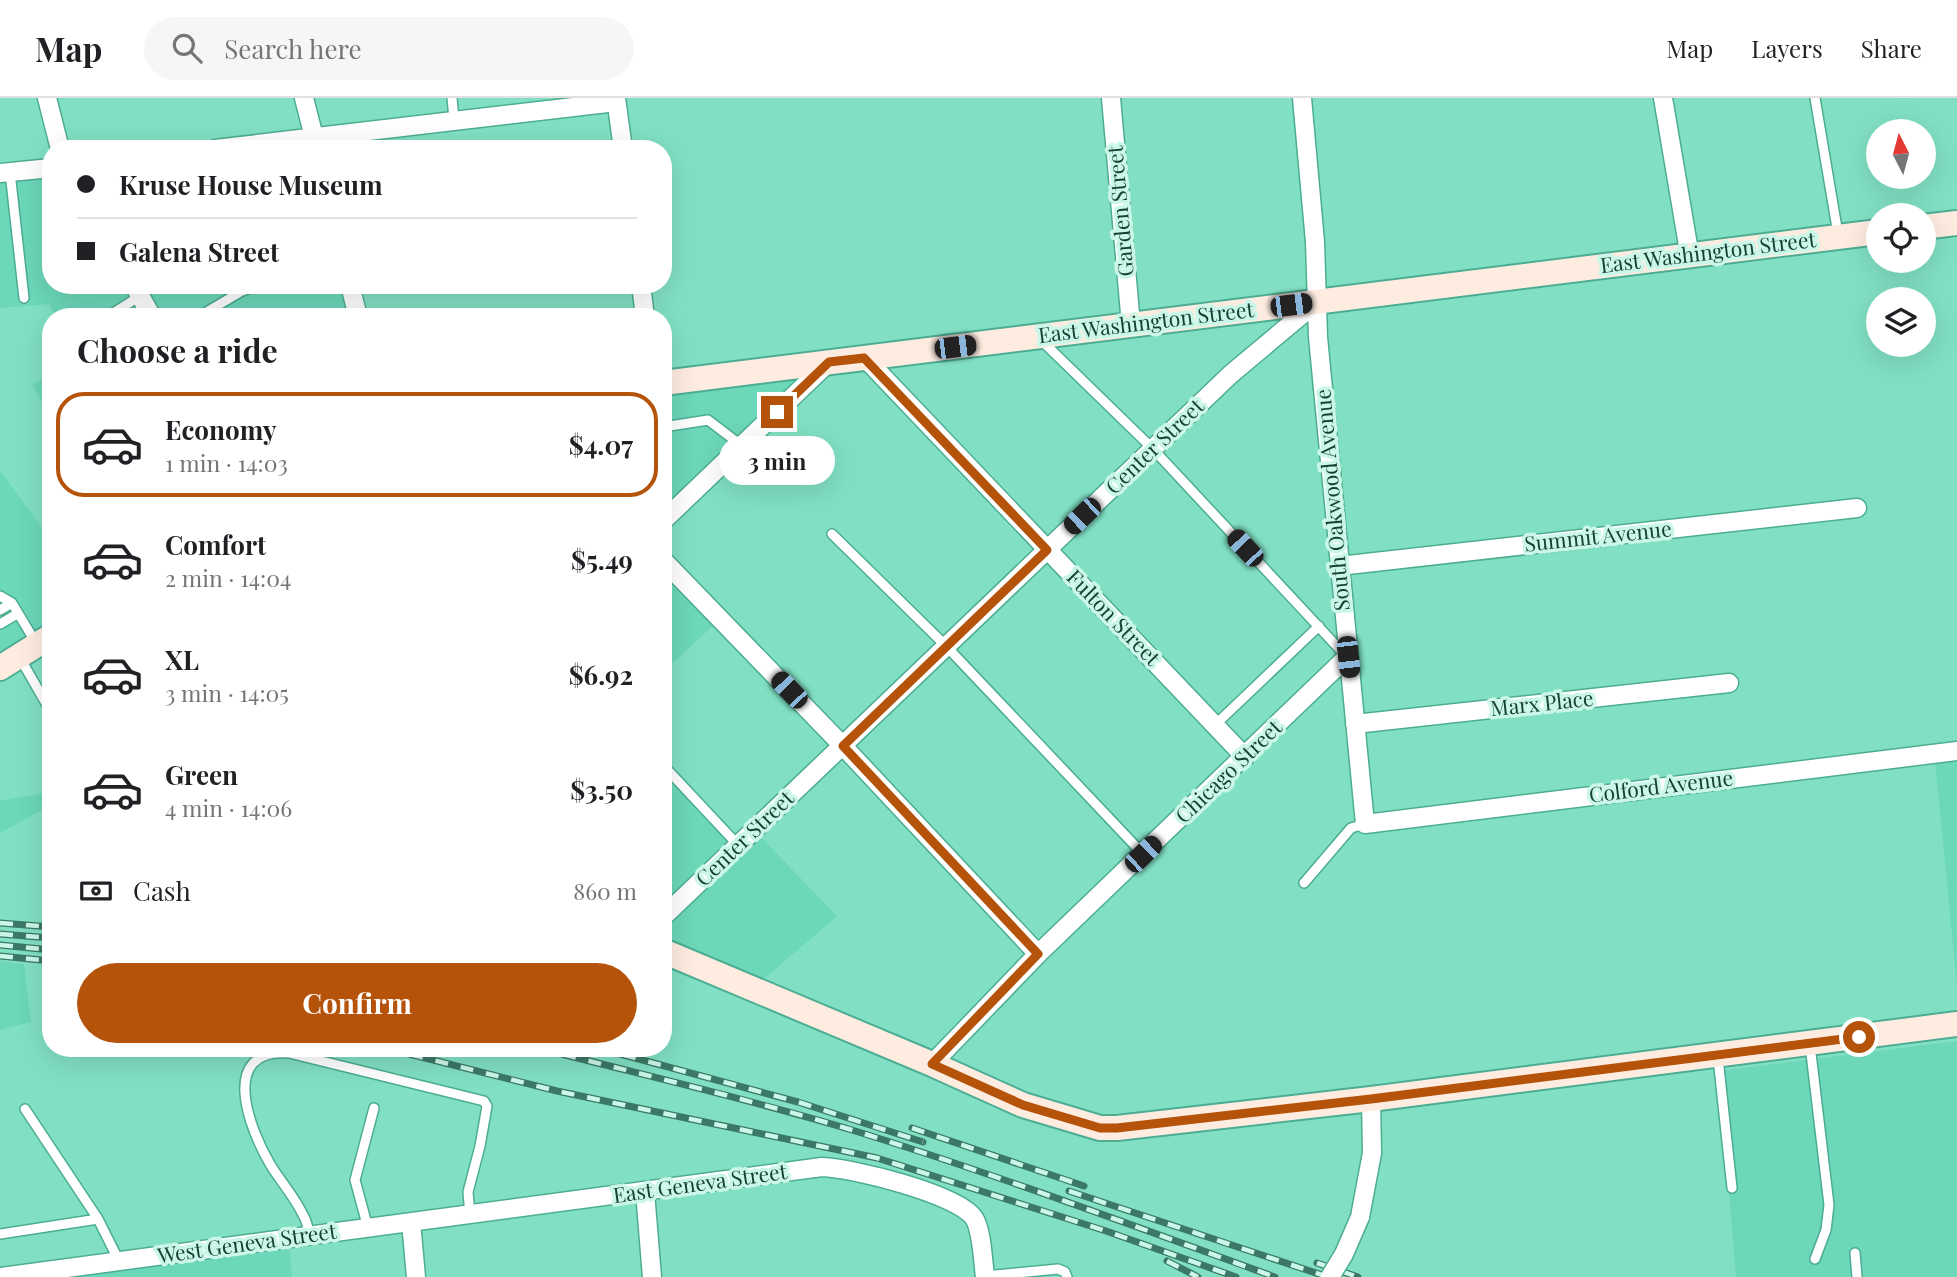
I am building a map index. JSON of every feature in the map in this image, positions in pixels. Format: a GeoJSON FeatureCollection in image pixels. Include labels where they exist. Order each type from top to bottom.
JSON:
{"type":"FeatureCollection","features":[{"type":"Feature","properties":{"kind":"street"},"geometry":{"type":"LineString","coordinates":[[47,98],[58,140]]}},
{"type":"Feature","properties":{"kind":"street"},"geometry":{"type":"LineString","coordinates":[[304,98],[315,140]]}},
{"type":"Feature","properties":{"kind":"street","name":"Garden Street"},"geometry":{"type":"LineString","coordinates":[[1111,98],[1131,325]]}},
{"type":"Feature","properties":{"kind":"street","name":"South Oakwood Avenue"},"geometry":{"type":"LineString","coordinates":[[1301,98],[1315,242],[1318,337],[1365,824]]}},
{"type":"Feature","properties":{"kind":"street"},"geometry":{"type":"LineString","coordinates":[[1663,98],[1690,257]]}},
{"type":"Feature","properties":{"kind":"street"},"geometry":{"type":"LineString","coordinates":[[328,140],[454,119],[616,100],[622,140]]}},
{"type":"Feature","properties":{"kind":"street"},"geometry":{"type":"LineString","coordinates":[[5,173],[42,169]]}},
{"type":"Feature","properties":{"kind":"street"},"geometry":{"type":"LineString","coordinates":[[1936,225],[1957,223]]}},
{"type":"Feature","properties":{"kind":"street","name":"East Washington Street"},"geometry":{"type":"LineString","coordinates":[[672,382],[1866,233]]}},
{"type":"Feature","properties":{"kind":"street","name":"Center Street"},"geometry":{"type":"LineString","coordinates":[[672,908],[1231,374],[1317,302]]}},
{"type":"Feature","properties":{"kind":"street","name":"Fulton Street"},"geometry":{"type":"LineString","coordinates":[[864,358],[1245,757]]}},
{"type":"Feature","properties":{"kind":"street"},"geometry":{"type":"LineString","coordinates":[[672,513],[829,362]]}},
{"type":"Feature","properties":{"kind":"street","name":"Summit Avenue"},"geometry":{"type":"LineString","coordinates":[[1339,566],[1857,508]]}},
{"type":"Feature","properties":{"kind":"street"},"geometry":{"type":"LineString","coordinates":[[672,569],[1038,954]]}},
{"type":"Feature","properties":{"kind":"street","name":"Chicago Street"},"geometry":{"type":"LineString","coordinates":[[932,1064],[1038,954],[1348,657]]}},
{"type":"Feature","properties":{"kind":"street","name":"Marx Place"},"geometry":{"type":"LineString","coordinates":[[1354,724],[1729,683]]}},
{"type":"Feature","properties":{"kind":"street","name":"Colford Avenue"},"geometry":{"type":"LineString","coordinates":[[1365,824],[1957,751]]}},
{"type":"Feature","properties":{"kind":"street"},"geometry":{"type":"LineString","coordinates":[[672,955],[1023,1105],[1100,1128],[1371,1099],[1957,1024]]}},
{"type":"Feature","properties":{"kind":"street"},"geometry":{"type":"LineString","coordinates":[[1330,1277],[1344,1254],[1360,1217],[1372,1153],[1371,1099]]}},
{"type":"Feature","properties":{"kind":"street","name":"East Geneva Street"},"geometry":{"type":"LineString","coordinates":[[411,1222],[822,1167],[839,1167],[953,1202],[969,1212],[977,1223],[985,1276]]}},
{"type":"Feature","properties":{"kind":"street"},"geometry":{"type":"LineString","coordinates":[[645,1192],[652,1277]]}},
{"type":"Feature","properties":{"kind":"street"},"geometry":{"type":"LineString","coordinates":[[411,1222],[416,1277]]}},
{"type":"Feature","properties":{"kind":"street","name":"West Geneva Street"},"geometry":{"type":"LineString","coordinates":[[0,1277],[411,1222]]}},
{"type":"Feature","properties":{"kind":"lane"},"geometry":{"type":"LineString","coordinates":[[452,98],[454,119]]}},
{"type":"Feature","properties":{"kind":"lane"},"geometry":{"type":"LineString","coordinates":[[1815,98],[1838,236]]}},
{"type":"Feature","properties":{"kind":"lane"},"geometry":{"type":"LineString","coordinates":[[5,173],[24,298]]}},
{"type":"Feature","properties":{"kind":"lane"},"geometry":{"type":"LineString","coordinates":[[117,308],[134,294]]}},
{"type":"Feature","properties":{"kind":"lane"},"geometry":{"type":"LineString","coordinates":[[213,308],[237,294]]}},
{"type":"Feature","properties":{"kind":"lane"},"geometry":{"type":"LineString","coordinates":[[1038,337],[1153,449],[1348,657]]}},
{"type":"Feature","properties":{"kind":"lane"},"geometry":{"type":"LineString","coordinates":[[672,426],[708,420],[742,446]]}},
{"type":"Feature","properties":{"kind":"lane"},"geometry":{"type":"LineString","coordinates":[[832,534],[946,646],[1143,854]]}},
{"type":"Feature","properties":{"kind":"lane"},"geometry":{"type":"LineString","coordinates":[[0,596],[12,603],[17,614],[27,651],[42,689]]}},
{"type":"Feature","properties":{"kind":"lane"},"geometry":{"type":"LineString","coordinates":[[0,610],[12,603]]}},
{"type":"Feature","properties":{"kind":"lane"},"geometry":{"type":"LineString","coordinates":[[0,624],[17,614]]}},
{"type":"Feature","properties":{"kind":"lane"},"geometry":{"type":"LineString","coordinates":[[1214,725],[1318,626]]}},
{"type":"Feature","properties":{"kind":"lane"},"geometry":{"type":"LineString","coordinates":[[672,775],[738,845]]}},
{"type":"Feature","properties":{"kind":"lane"},"geometry":{"type":"LineString","coordinates":[[1304,883],[1351,828],[1365,824]]}},
{"type":"Feature","properties":{"kind":"lane"},"geometry":{"type":"LineString","coordinates":[[1810,1043],[1829,1205],[1826,1230],[1815,1259]]}},
{"type":"Feature","properties":{"kind":"lane"},"geometry":{"type":"LineString","coordinates":[[1717,1055],[1732,1188]]}},
{"type":"Feature","properties":{"kind":"lane"},"geometry":{"type":"LineString","coordinates":[[259,1057],[247,1071],[247,1106],[269,1163],[303,1214],[310,1236]]}},
{"type":"Feature","properties":{"kind":"lane"},"geometry":{"type":"LineString","coordinates":[[305,1057],[484,1101],[487,1106],[480,1146],[468,1192],[470,1215]]}},
{"type":"Feature","properties":{"kind":"lane"},"geometry":{"type":"LineString","coordinates":[[368,1228],[355,1180],[374,1108]]}},
{"type":"Feature","properties":{"kind":"lane"},"geometry":{"type":"LineString","coordinates":[[25,1109],[98,1219],[119,1261]]}},
{"type":"Feature","properties":{"kind":"lane"},"geometry":{"type":"LineString","coordinates":[[0,1234],[98,1219]]}},
{"type":"Feature","properties":{"kind":"lane"},"geometry":{"type":"LineString","coordinates":[[1855,1253],[1857,1277]]}},
{"type":"Feature","properties":{"kind":"lane"},"geometry":{"type":"LineString","coordinates":[[985,1276],[1058,1269],[1065,1272],[1067,1277]]}},
{"type":"Feature","properties":{"kind":"shaded area"},"geometry":{"type":"Polygon","coordinates":[[[42,173],[42,294],[135,294],[144,308],[51,308],[49,304],[0,308],[0,177],[42,173]]]}},
{"type":"Feature","properties":{"kind":"shaded area"},"geometry":{"type":"Polygon","coordinates":[[[145,294],[349,294],[352,308],[154,308],[145,294]]]}},
{"type":"Feature","properties":{"kind":"shaded area"},"geometry":{"type":"Polygon","coordinates":[[[817,368],[672,506],[672,385],[817,368]]]}},
{"type":"Feature","properties":{"kind":"shaded area"},"geometry":{"type":"Polygon","coordinates":[[[42,379],[42,401],[32,385],[42,379]]]}},
{"type":"Feature","properties":{"kind":"shaded area"},"geometry":{"type":"Polygon","coordinates":[[[0,471],[42,528],[42,632],[0,658],[0,471]]]}},
{"type":"Feature","properties":{"kind":"shaded area"},"geometry":{"type":"Polygon","coordinates":[[[672,575],[717,622],[672,664],[672,575]]]}},
{"type":"Feature","properties":{"kind":"shaded area"},"geometry":{"type":"Polygon","coordinates":[[[1957,750],[1957,986],[1935,760],[1957,750]]]}},
{"type":"Feature","properties":{"kind":"shaded area"},"geometry":{"type":"Polygon","coordinates":[[[672,781],[738,845],[672,909],[672,781]]]}},
{"type":"Feature","properties":{"kind":"shaded area"},"geometry":{"type":"Polygon","coordinates":[[[42,794],[42,810],[0,833],[0,801],[42,794]]]}},
{"type":"Feature","properties":{"kind":"shaded area"},"geometry":{"type":"Polygon","coordinates":[[[758,834],[837,916],[758,984],[672,950],[672,917],[758,834]]]}},
{"type":"Feature","properties":{"kind":"shaded area"},"geometry":{"type":"Polygon","coordinates":[[[0,961],[24,964],[31,1022],[0,1030],[0,961]]]}},
{"type":"Feature","properties":{"kind":"shaded area"},"geometry":{"type":"Polygon","coordinates":[[[1957,1041],[1957,1277],[1736,1277],[1719,1071],[1957,1041]]]}},
{"type":"Feature","properties":{"kind":"shaded area"},"geometry":{"type":"Polygon","coordinates":[[[289,1244],[292,1277],[40,1277],[289,1244]]]}},
{"type":"Feature","properties":{"kind":"railway"},"geometry":{"type":"LineString","coordinates":[[0,923],[42,926]]}},
{"type":"Feature","properties":{"kind":"railway"},"geometry":{"type":"LineString","coordinates":[[0,934],[42,937]]}},
{"type":"Feature","properties":{"kind":"railway"},"geometry":{"type":"LineString","coordinates":[[0,945],[42,949]]}},
{"type":"Feature","properties":{"kind":"railway"},"geometry":{"type":"LineString","coordinates":[[0,956],[42,960]]}},
{"type":"Feature","properties":{"kind":"railway"},"geometry":{"type":"LineString","coordinates":[[421,1057],[557,1091],[877,1158],[1106,1231],[1236,1277]]}},
{"type":"Feature","properties":{"kind":"railway"},"geometry":{"type":"LineString","coordinates":[[573,1057],[852,1130],[1012,1182],[1275,1277]]}},
{"type":"Feature","properties":{"kind":"railway"},"geometry":{"type":"LineString","coordinates":[[631,1057],[798,1102],[923,1142]]}},
{"type":"Feature","properties":{"kind":"railway"},"geometry":{"type":"LineString","coordinates":[[912,1128],[1084,1186]]}},
{"type":"Feature","properties":{"kind":"railway"},"geometry":{"type":"LineString","coordinates":[[1069,1191],[1328,1277]]}},
{"type":"Feature","properties":{"kind":"railway"},"geometry":{"type":"LineString","coordinates":[[1167,1261],[1198,1277]]}},
{"type":"Feature","properties":{"kind":"railway"},"geometry":{"type":"LineString","coordinates":[[1317,1263],[1358,1277]]}},
{"type":"Feature","properties":{"kind":"route"},"geometry":{"type":"LineString","coordinates":[[777,412],[829,362],[864,358],[1047,550],[843,746],[1038,954],[946,1046],[932,1064],[1023,1105],[1100,1128],[1117,1128],[1371,1099],[1859,1037]]}}]}
